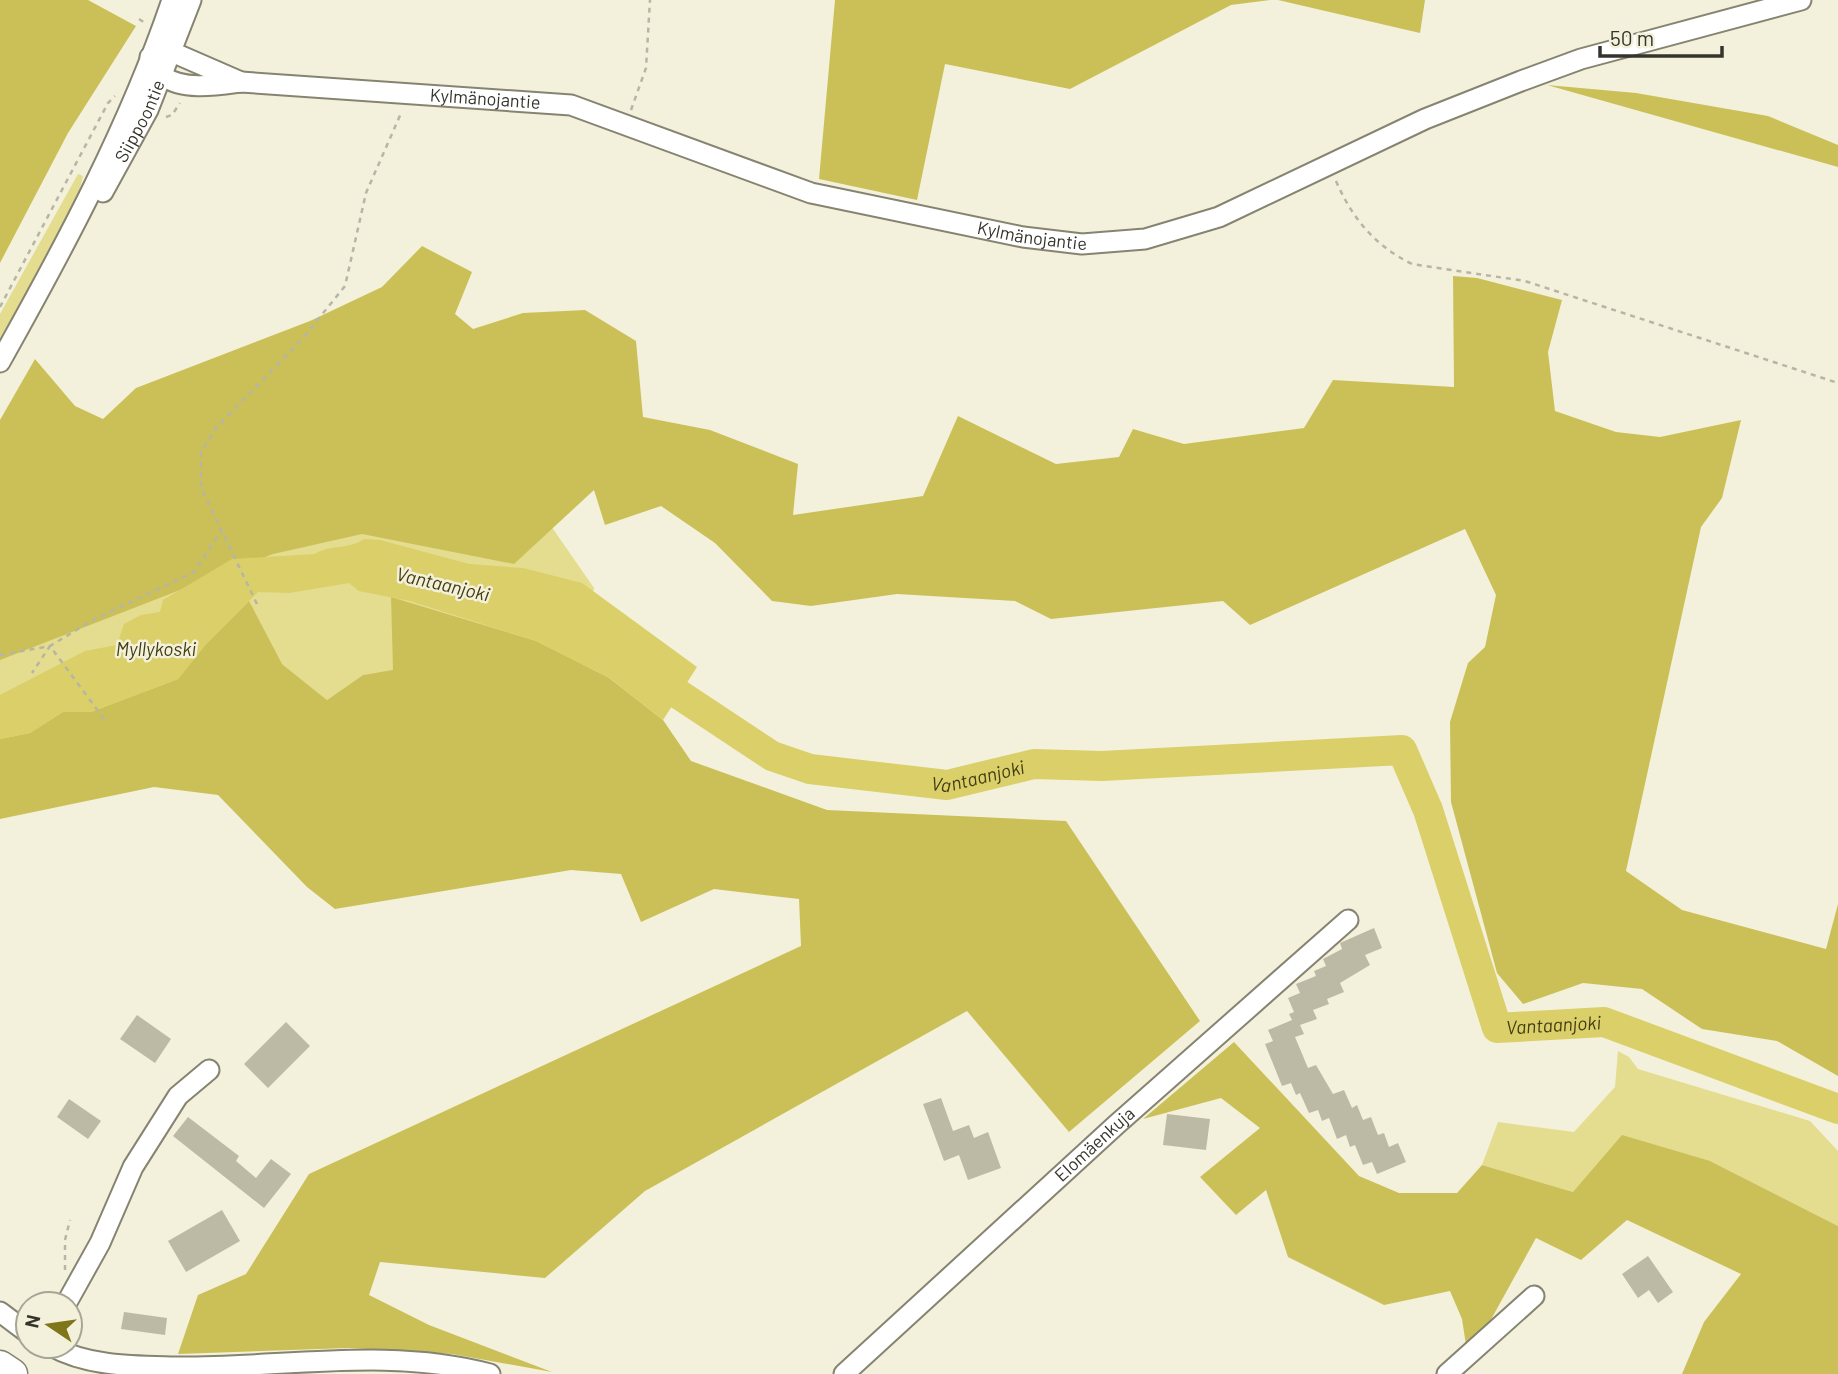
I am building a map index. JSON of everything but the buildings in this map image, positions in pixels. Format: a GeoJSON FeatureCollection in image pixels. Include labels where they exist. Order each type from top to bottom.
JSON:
{"type":"FeatureCollection","features":[{"type":"Feature","properties":{"kind":"highway"},"geometry":{"type":"LineString","coordinates":[[0,1366],[12,1374]]}},
{"type":"Feature","properties":{"kind":"street","name":"Siippoontie"},"geometry":{"type":"LineString","coordinates":[[0,362],[74,231],[172,0]]}},
{"type":"Feature","properties":{"kind":"street","name":"Siippoontie"},"geometry":{"type":"LineString","coordinates":[[74,231],[93,211],[163,76],[191,0]]}},
{"type":"Feature","properties":{"kind":"street","name":"Kylmänojantie"},"geometry":{"type":"LineString","coordinates":[[163,76],[187,84],[213,86],[241,82],[405,96],[571,105],[811,192],[1023,237],[1082,244],[1145,239],[1219,217],[1425,119],[1581,60],[1801,0]]}},
{"type":"Feature","properties":{"kind":"street"},"geometry":{"type":"LineString","coordinates":[[163,76],[150,57],[172,52]]}},
{"type":"Feature","properties":{"kind":"street","name":"Kylmänojantie"},"geometry":{"type":"LineString","coordinates":[[172,52],[241,82]]}},
{"type":"Feature","properties":{"kind":"street","name":"Elomäenkuja"},"geometry":{"type":"LineString","coordinates":[[844,1374],[1116,1125],[1348,920]]}},
{"type":"Feature","properties":{"kind":"street"},"geometry":{"type":"LineString","coordinates":[[74,1290],[100,1243],[133,1167],[178,1096],[209,1070]]}},
{"type":"Feature","properties":{"kind":"street"},"geometry":{"type":"LineString","coordinates":[[1447,1374],[1534,1296]]}},
{"type":"Feature","properties":{"kind":"street"},"geometry":{"type":"LineString","coordinates":[[84,1358],[123,1366],[226,1368],[333,1362],[434,1362],[490,1374]]}},
{"type":"Feature","properties":{"kind":"path"},"geometry":{"type":"LineString","coordinates":[[626,124],[646,68],[649,0]]}},
{"type":"Feature","properties":{"kind":"path"},"geometry":{"type":"LineString","coordinates":[[257,604],[201,488],[201,452],[216,428],[303,338],[345,286],[366,193],[401,119],[405,96]]}},
{"type":"Feature","properties":{"kind":"path"},"geometry":{"type":"LineString","coordinates":[[1329,165],[1348,208],[1360,224],[1388,250],[1412,264],[1525,281],[1838,383]]}},
{"type":"Feature","properties":{"kind":"path"},"geometry":{"type":"LineString","coordinates":[[0,656],[50,646],[93,620],[194,572],[222,531]]}},
{"type":"Feature","properties":{"kind":"path"},"geometry":{"type":"LineString","coordinates":[[50,646],[104,719]]}},
{"type":"Feature","properties":{"kind":"path"},"geometry":{"type":"LineString","coordinates":[[32,673],[50,646]]}},
{"type":"Feature","properties":{"kind":"path"},"geometry":{"type":"LineString","coordinates":[[67,1290],[65,1240],[70,1220]]}},
{"type":"Feature","properties":{"kind":"shaded area"},"geometry":{"type":"Polygon","coordinates":[[[0,0],[88,0],[136,26],[68,133],[0,263],[0,0]]]}},
{"type":"Feature","properties":{"kind":"shaded area"},"geometry":{"type":"Polygon","coordinates":[[[835,0],[1270,0],[1231,5],[1070,89],[945,64],[917,200],[819,179],[835,0]]]}},
{"type":"Feature","properties":{"kind":"shaded area"},"geometry":{"type":"Polygon","coordinates":[[[1278,0],[1425,0],[1420,33],[1278,0]]]}},
{"type":"Feature","properties":{"kind":"shaded area"},"geometry":{"type":"Polygon","coordinates":[[[1547,85],[1636,93],[1768,116],[1838,145],[1838,167],[1547,85]]]}},
{"type":"Feature","properties":{"kind":"shaded area"},"geometry":{"type":"Polygon","coordinates":[[[78,174],[83,176],[76,205],[0,340],[0,314],[78,174]]]}},
{"type":"Feature","properties":{"kind":"shaded area"},"geometry":{"type":"Polygon","coordinates":[[[422,246],[472,272],[455,314],[473,329],[523,313],[585,310],[636,341],[643,417],[710,430],[798,464],[793,515],[923,496],[958,416],[1056,464],[1119,457],[1133,429],[1184,444],[1304,428],[1333,380],[1454,387],[1453,276],[1477,278],[1562,300],[1548,352],[1555,411],[1616,432],[1660,437],[1741,420],[1722,498],[1701,527],[1626,871],[1682,910],[1826,949],[1838,904],[1838,1076],[1777,1041],[1702,1029],[1642,989],[1583,983],[1523,1004],[1497,973],[1451,802],[1450,722],[1468,663],[1485,647],[1496,595],[1465,529],[1250,625],[1223,601],[1051,619],[1015,601],[897,594],[811,606],[772,601],[715,543],[661,506],[605,525],[594,490],[514,564],[362,534],[273,554],[0,660],[0,420],[35,359],[75,406],[103,419],[136,388],[310,321],[382,287],[422,246]]]}},
{"type":"Feature","properties":{"kind":"shaded area"},"geometry":{"type":"Polygon","coordinates":[[[542,513],[594,588],[578,689],[393,665],[393,671],[363,675],[327,700],[282,664],[0,744],[0,556],[542,513]]]}},
{"type":"Feature","properties":{"kind":"shaded area"},"geometry":{"type":"Polygon","coordinates":[[[391,597],[536,641],[608,677],[663,720],[691,761],[827,810],[1066,821],[1200,1021],[1069,1132],[967,1011],[645,1191],[545,1278],[380,1262],[369,1295],[429,1325],[552,1372],[452,1354],[349,1348],[178,1354],[198,1295],[246,1274],[309,1174],[801,946],[799,899],[714,889],[641,922],[621,874],[571,870],[335,909],[307,887],[218,795],[154,787],[0,819],[0,739],[30,733],[63,712],[91,712],[178,679],[206,644],[249,601],[282,664],[327,700],[363,675],[393,670],[391,597]]]}},
{"type":"Feature","properties":{"kind":"shaded area"},"geometry":{"type":"Polygon","coordinates":[[[1234,1042],[1359,1176],[1399,1193],[1457,1193],[1482,1165],[1573,1192],[1622,1135],[1710,1161],[1838,1226],[1838,1374],[1682,1374],[1704,1322],[1741,1274],[1627,1220],[1581,1260],[1536,1238],[1488,1325],[1466,1345],[1462,1319],[1450,1291],[1384,1305],[1288,1257],[1266,1190],[1236,1215],[1200,1177],[1260,1128],[1221,1098],[1143,1119],[1234,1042]]]}},
{"type":"Feature","properties":{"kind":"shaded area"},"geometry":{"type":"Polygon","coordinates":[[[1618,1051],[1629,1057],[1638,1069],[1810,1121],[1838,1151],[1838,1226],[1710,1161],[1573,1192],[1482,1165],[1498,1122],[1574,1132],[1615,1087],[1618,1051]]]}},
{"type":"Feature","properties":{"kind":"water","name":"Myllykoski"},"geometry":{"type":"Polygon","coordinates":[[[364,539],[380,540],[469,564],[523,568],[582,583],[697,667],[663,720],[608,677],[536,641],[410,601],[359,591],[349,583],[289,593],[258,592],[206,644],[178,679],[91,712],[63,712],[30,733],[0,739],[0,695],[85,651],[117,645],[124,624],[141,615],[160,612],[163,600],[232,559],[315,554],[352,545],[364,539]]]}},
{"type":"Feature","properties":{"kind":"waterway","name":"Vantaanjoki"},"geometry":{"type":"LineString","coordinates":[[645,672],[772,756],[810,769],[947,785],[1034,764],[1102,766],[1402,750],[1428,810],[1497,1028],[1604,1022],[1838,1109]]}}]}
